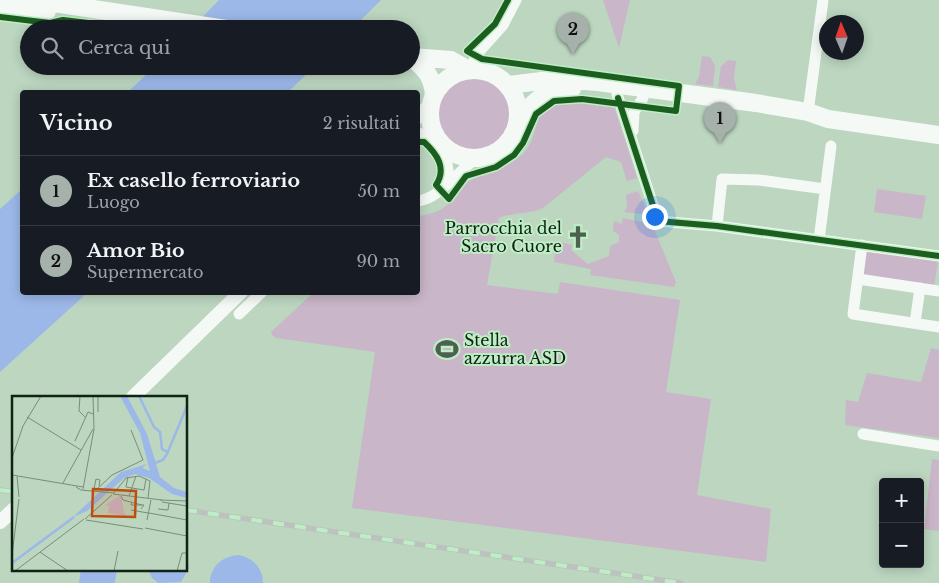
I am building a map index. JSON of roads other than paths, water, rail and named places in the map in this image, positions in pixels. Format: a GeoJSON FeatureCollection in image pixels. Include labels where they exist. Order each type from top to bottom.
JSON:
{"type":"FeatureCollection","features":[{"type":"Feature","properties":{"kind":"main road"},"geometry":{"type":"LineString","coordinates":[[34,0],[101,6],[124,15],[160,20]]}},
{"type":"Feature","properties":{"kind":"main road"},"geometry":{"type":"LineString","coordinates":[[0,5],[102,18],[124,15]]}},
{"type":"Feature","properties":{"kind":"main road"},"geometry":{"type":"LineString","coordinates":[[420,60],[451,60],[469,69],[492,74],[508,85],[518,103],[519,119]]}},
{"type":"Feature","properties":{"kind":"main road"},"geometry":{"type":"LineString","coordinates":[[420,63],[432,80],[433,99],[431,116],[441,143],[462,157],[477,158],[490,155],[504,146],[514,134],[519,119],[535,100],[553,90],[574,89],[617,94],[807,121],[828,119]]}},
{"type":"Feature","properties":{"kind":"main road"},"geometry":{"type":"LineString","coordinates":[[433,99],[448,78],[469,69]]}},
{"type":"Feature","properties":{"kind":"main road"},"geometry":{"type":"LineString","coordinates":[[508,85],[546,80],[572,80],[723,99],[808,112],[828,119],[939,135]]}},
{"type":"Feature","properties":{"kind":"street"},"geometry":{"type":"LineString","coordinates":[[469,69],[476,55],[503,25],[516,0]]}},
{"type":"Feature","properties":{"kind":"street"},"geometry":{"type":"LineString","coordinates":[[808,112],[823,0]]}},
{"type":"Feature","properties":{"kind":"street"},"geometry":{"type":"LineString","coordinates":[[617,94],[658,221],[717,226],[939,256]]}},
{"type":"Feature","properties":{"kind":"street"},"geometry":{"type":"LineString","coordinates":[[633,143],[633,116],[643,98]]}},
{"type":"Feature","properties":{"kind":"street"},"geometry":{"type":"LineString","coordinates":[[420,115],[433,99]]}},
{"type":"Feature","properties":{"kind":"street"},"geometry":{"type":"LineString","coordinates":[[420,136],[441,143],[448,171],[440,190]]}},
{"type":"Feature","properties":{"kind":"street"},"geometry":{"type":"LineString","coordinates":[[819,240],[831,146]]}},
{"type":"Feature","properties":{"kind":"street"},"geometry":{"type":"LineString","coordinates":[[420,201],[428,199],[460,170],[477,158]]}},
{"type":"Feature","properties":{"kind":"street"},"geometry":{"type":"LineString","coordinates":[[717,226],[722,180],[759,180],[825,188]]}},
{"type":"Feature","properties":{"kind":"street"},"geometry":{"type":"LineString","coordinates":[[862,245],[853,314],[939,327]]}},
{"type":"Feature","properties":{"kind":"street"},"geometry":{"type":"LineString","coordinates":[[858,279],[939,291]]}},
{"type":"Feature","properties":{"kind":"street"},"geometry":{"type":"LineString","coordinates":[[916,323],[920,288]]}},
{"type":"Feature","properties":{"kind":"street"},"geometry":{"type":"LineString","coordinates":[[134,396],[238,295]]}},
{"type":"Feature","properties":{"kind":"street"},"geometry":{"type":"LineString","coordinates":[[239,314],[259,295]]}},
{"type":"Feature","properties":{"kind":"street"},"geometry":{"type":"LineString","coordinates":[[863,434],[939,446]]}},
{"type":"Feature","properties":{"kind":"street"},"geometry":{"type":"LineString","coordinates":[[0,522],[12,511]]}},
{"type":"Feature","properties":{"kind":"water"},"geometry":{"type":"Polygon","coordinates":[[[219,0],[381,0],[361,20],[200,20],[219,0]]]}},
{"type":"Feature","properties":{"kind":"water"},"geometry":{"type":"Polygon","coordinates":[[[146,75],[306,75],[290,90],[130,90],[146,75]]]}},
{"type":"Feature","properties":{"kind":"water"},"geometry":{"type":"Polygon","coordinates":[[[20,191],[20,295],[85,295],[0,372],[0,209],[20,191]]]}},
{"type":"Feature","properties":{"kind":"water"},"geometry":{"type":"Polygon","coordinates":[[[239,555],[256,564],[263,578],[263,583],[210,583],[212,572],[218,563],[228,557],[239,555]]]}},
{"type":"Feature","properties":{"kind":"water"},"geometry":{"type":"Polygon","coordinates":[[[81,570],[117,570],[115,583],[79,583],[81,570]]]}},
{"type":"Feature","properties":{"kind":"water"},"geometry":{"type":"Polygon","coordinates":[[[148,570],[188,570],[181,582],[158,583],[152,578],[148,570]]]}},
{"type":"Feature","properties":{"kind":"railway"},"geometry":{"type":"LineString","coordinates":[[0,490],[12,492]]}},
{"type":"Feature","properties":{"kind":"railway"},"geometry":{"type":"LineString","coordinates":[[188,510],[681,583]]}},
{"type":"Feature","properties":{"kind":"place","name":"Amor Bio"},"geometry":{"type":"Point","coordinates":[573,54]}},
{"type":"Feature","properties":{"kind":"place","name":"Ex casello ferroviario"},"geometry":{"type":"Point","coordinates":[720,143]}},
{"type":"Feature","properties":{"kind":"place","name":"Parrocchia del Sacro Cuore"},"geometry":{"type":"Point","coordinates":[578,237]}},
{"type":"Feature","properties":{"kind":"place","name":"Stella azzurra ASD"},"geometry":{"type":"Point","coordinates":[447,349]}}]}
